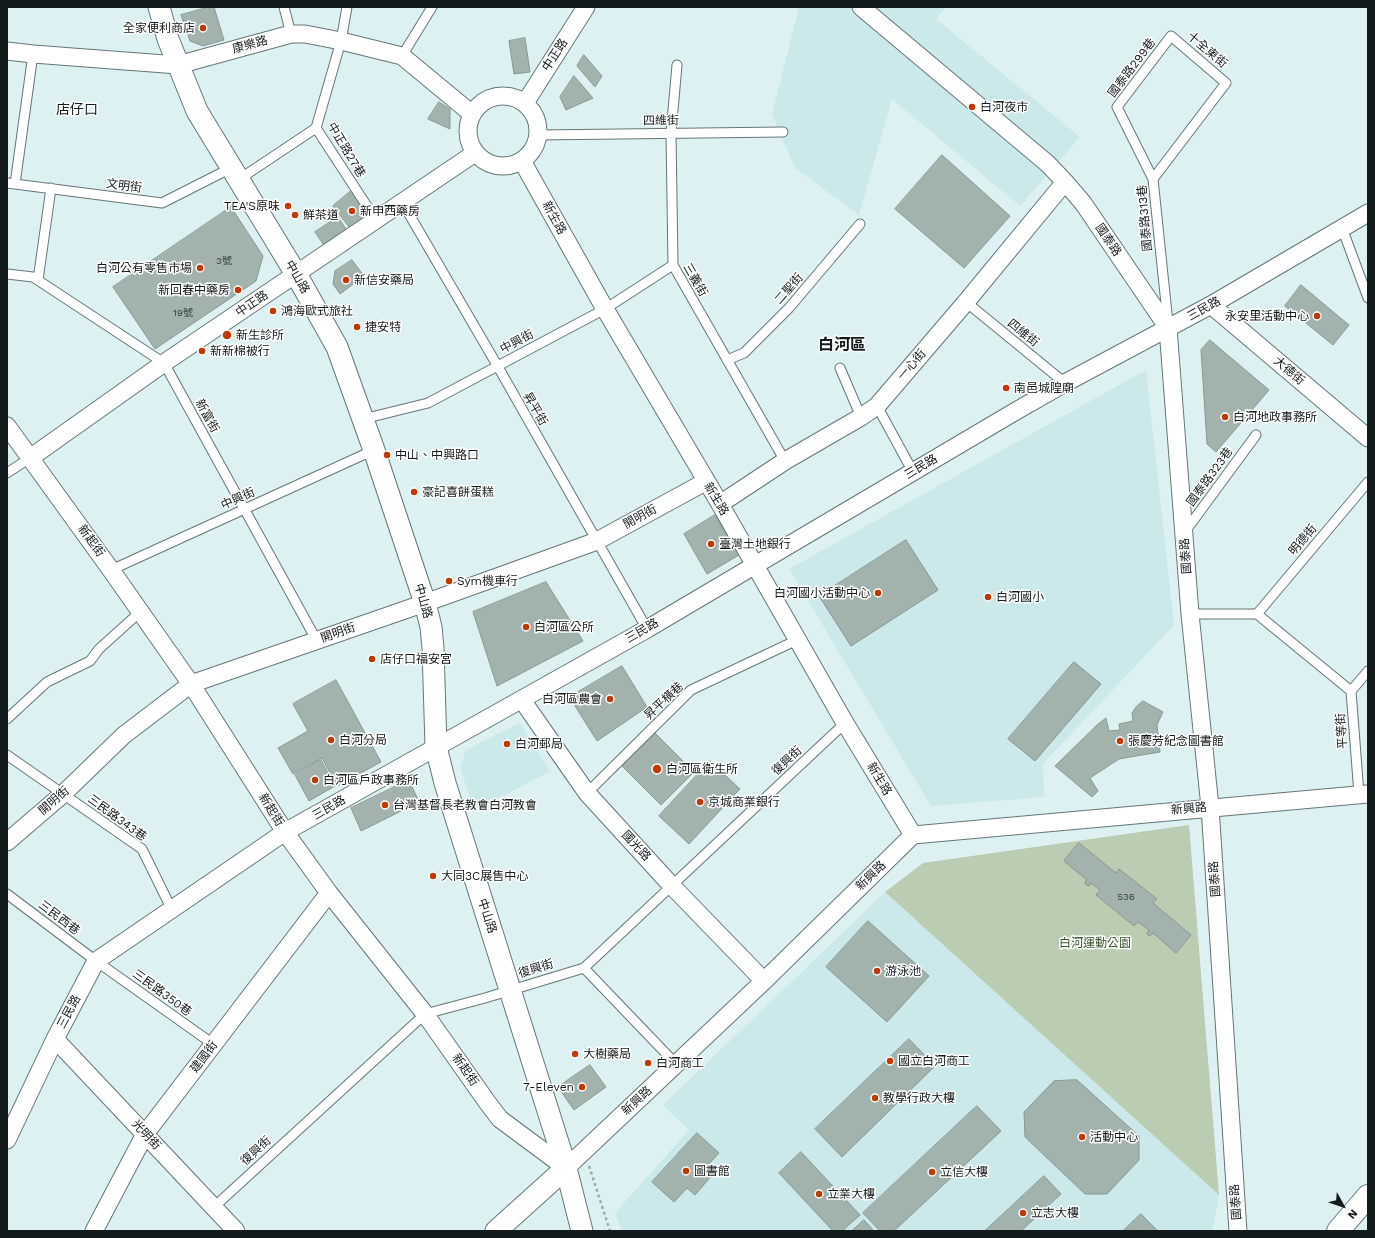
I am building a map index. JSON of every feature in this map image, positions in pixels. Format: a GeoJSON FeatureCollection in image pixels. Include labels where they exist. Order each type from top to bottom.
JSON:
{"type":"FeatureCollection","features":[{"type":"Feature","properties":{"kind":"main road"},"geometry":{"type":"LineString","coordinates":[[1338,1231],[1368,1196]]}},
{"type":"Feature","properties":{"kind":"street","name":"中山路"},"geometry":{"type":"LineString","coordinates":[[159,7],[168,39],[197,111],[296,274],[337,347],[374,450],[425,603],[433,648],[436,747],[445,783],[566,1168],[582,1231]]}},
{"type":"Feature","properties":{"kind":"street","name":"中正路"},"geometry":{"type":"LineString","coordinates":[[525,102],[586,7]]}},
{"type":"Feature","properties":{"kind":"street","name":"國泰路"},"geometry":{"type":"LineString","coordinates":[[871,9],[1048,164],[1065,182],[1083,203],[1168,328],[1190,614],[1210,807],[1238,1231]]}},
{"type":"Feature","properties":{"kind":"street","name":"康樂路"},"geometry":{"type":"LineString","coordinates":[[7,51],[178,65],[291,34],[305,34],[402,56],[472,114]]}},
{"type":"Feature","properties":{"kind":"street"},"geometry":{"type":"LineString","coordinates":[[496,96],[516,98],[525,102],[536,117],[538,126],[536,145],[533,150],[522,161],[512,165],[492,165],[483,160],[475,153],[470,144],[468,123],[472,114],[478,106],[486,100],[496,96]]}},
{"type":"Feature","properties":{"kind":"street","name":"中正路"},"geometry":{"type":"LineString","coordinates":[[30,458],[164,363],[475,153]]}},
{"type":"Feature","properties":{"kind":"street","name":"新生路"},"geometry":{"type":"LineString","coordinates":[[522,161],[705,482],[720,504],[845,723],[913,835]]}},
{"type":"Feature","properties":{"kind":"street","name":"一心街"},"geometry":{"type":"LineString","coordinates":[[720,504],[785,461],[861,417],[877,406],[966,302],[1065,182]]}},
{"type":"Feature","properties":{"kind":"street","name":"三民路"},"geometry":{"type":"LineString","coordinates":[[7,1140],[55,1039],[96,961],[285,832],[647,629],[982,430],[1065,383],[1211,305],[1368,213]]}},
{"type":"Feature","properties":{"kind":"street","name":"大德街"},"geometry":{"type":"LineString","coordinates":[[1211,305],[1368,438]]}},
{"type":"Feature","properties":{"kind":"street","name":"新起街"},"geometry":{"type":"LineString","coordinates":[[7,426],[192,684],[285,832],[329,893],[425,1014],[500,1119],[566,1168]]}},
{"type":"Feature","properties":{"kind":"street","name":"開明街"},"geometry":{"type":"LineString","coordinates":[[7,842],[63,794],[124,735],[192,684],[597,541],[705,482]]}},
{"type":"Feature","properties":{"kind":"street","name":"國光路"},"geometry":{"type":"LineString","coordinates":[[522,700],[587,793],[672,886],[764,981]]}},
{"type":"Feature","properties":{"kind":"street","name":"新興路"},"geometry":{"type":"LineString","coordinates":[[496,1231],[566,1168],[764,981],[913,835],[1363,794]]}},
{"type":"Feature","properties":{"kind":"street","name":"建國街"},"geometry":{"type":"LineString","coordinates":[[94,1231],[145,1134],[329,893]]}},
{"type":"Feature","properties":{"kind":"street","name":"光明街"},"geometry":{"type":"LineString","coordinates":[[55,1039],[236,1231]]}},
{"type":"Feature","properties":{"kind":"lane"},"geometry":{"type":"LineString","coordinates":[[284,7],[291,34]]}},
{"type":"Feature","properties":{"kind":"lane","name":"中正路27巷"},"geometry":{"type":"LineString","coordinates":[[347,7],[341,41],[316,128],[376,220]]}},
{"type":"Feature","properties":{"kind":"lane"},"geometry":{"type":"LineString","coordinates":[[402,56],[432,7]]}},
{"type":"Feature","properties":{"kind":"lane","name":"十全東街"},"geometry":{"type":"LineString","coordinates":[[1171,36],[1226,82]]}},
{"type":"Feature","properties":{"kind":"lane","name":"國泰路299巷"},"geometry":{"type":"LineString","coordinates":[[1153,179],[1117,106],[1171,36]]}},
{"type":"Feature","properties":{"kind":"lane"},"geometry":{"type":"LineString","coordinates":[[11,183],[33,54]]}},
{"type":"Feature","properties":{"kind":"lane","name":"三義街"},"geometry":{"type":"LineString","coordinates":[[678,65],[671,133],[673,265],[785,461]]}},
{"type":"Feature","properties":{"kind":"lane","name":"國泰路313巷"},"geometry":{"type":"LineString","coordinates":[[1168,328],[1153,179],[1226,82]]}},
{"type":"Feature","properties":{"kind":"lane","name":"文明街"},"geometry":{"type":"LineString","coordinates":[[11,183],[162,203],[235,174],[316,128]]}},
{"type":"Feature","properties":{"kind":"lane","name":"四維街"},"geometry":{"type":"LineString","coordinates":[[538,135],[783,132]]}},
{"type":"Feature","properties":{"kind":"lane"},"geometry":{"type":"LineString","coordinates":[[38,280],[51,188]]}},
{"type":"Feature","properties":{"kind":"lane","name":"昇平街"},"geometry":{"type":"LineString","coordinates":[[402,202],[647,629]]}},
{"type":"Feature","properties":{"kind":"lane","name":"二聖街"},"geometry":{"type":"LineString","coordinates":[[727,360],[744,353],[789,308],[860,224]]}},
{"type":"Feature","properties":{"kind":"lane"},"geometry":{"type":"LineString","coordinates":[[1342,228],[1368,298]]}},
{"type":"Feature","properties":{"kind":"lane","name":"中興街"},"geometry":{"type":"LineString","coordinates":[[363,419],[428,403],[605,309],[673,265]]}},
{"type":"Feature","properties":{"kind":"lane","name":"新富街"},"geometry":{"type":"LineString","coordinates":[[7,274],[33,277],[164,363],[317,641]]}},
{"type":"Feature","properties":{"kind":"lane","name":"四維街"},"geometry":{"type":"LineString","coordinates":[[966,302],[1065,383]]}},
{"type":"Feature","properties":{"kind":"lane"},"geometry":{"type":"LineString","coordinates":[[840,368],[861,417]]}},
{"type":"Feature","properties":{"kind":"lane"},"geometry":{"type":"LineString","coordinates":[[877,406],[913,472]]}},
{"type":"Feature","properties":{"kind":"lane","name":"國泰路323巷"},"geometry":{"type":"LineString","coordinates":[[1184,533],[1256,436]]}},
{"type":"Feature","properties":{"kind":"lane","name":"中興街"},"geometry":{"type":"LineString","coordinates":[[111,570],[374,450]]}},
{"type":"Feature","properties":{"kind":"lane"},"geometry":{"type":"LineString","coordinates":[[7,473],[30,458]]}},
{"type":"Feature","properties":{"kind":"lane","name":"明德街"},"geometry":{"type":"LineString","coordinates":[[1257,614],[1368,482]]}},
{"type":"Feature","properties":{"kind":"lane"},"geometry":{"type":"LineString","coordinates":[[7,719],[47,682],[90,662],[99,649],[140,612]]}},
{"type":"Feature","properties":{"kind":"lane"},"geometry":{"type":"LineString","coordinates":[[1190,614],[1257,614],[1351,691],[1368,671]]}},
{"type":"Feature","properties":{"kind":"lane","name":"昇平橫巷"},"geometry":{"type":"LineString","coordinates":[[587,793],[692,690],[797,640]]}},
{"type":"Feature","properties":{"kind":"lane","name":"平等街"},"geometry":{"type":"LineString","coordinates":[[1351,691],[1363,794]]}},
{"type":"Feature","properties":{"kind":"lane","name":"復興街"},"geometry":{"type":"LineString","coordinates":[[214,1207],[425,1014],[485,998],[584,968],[845,723]]}},
{"type":"Feature","properties":{"kind":"lane","name":"三民路343巷"},"geometry":{"type":"LineString","coordinates":[[7,755],[142,850],[172,910]]}},
{"type":"Feature","properties":{"kind":"lane","name":"三民西巷"},"geometry":{"type":"LineString","coordinates":[[7,894],[96,961]]}},
{"type":"Feature","properties":{"kind":"lane","name":"三民路350巷"},"geometry":{"type":"LineString","coordinates":[[96,961],[213,1044]]}},
{"type":"Feature","properties":{"kind":"lane"},"geometry":{"type":"LineString","coordinates":[[584,968],[676,1064]]}},
{"type":"Feature","properties":{"kind":"path"},"geometry":{"type":"LineString","coordinates":[[585,1150],[597,1193],[610,1231]]}},
{"type":"Feature","properties":{"kind":"shaded area","name":"白河夜市"},"geometry":{"type":"Polygon","coordinates":[[[799,7],[946,7],[936,19],[1080,137],[1020,206],[892,99],[859,215],[795,168],[772,114],[799,7]]]}},
{"type":"Feature","properties":{"kind":"shaded area","name":"白河國小"},"geometry":{"type":"Polygon","coordinates":[[[1146,370],[1174,625],[1043,764],[1044,797],[931,806],[789,569],[1146,370]]]}},
{"type":"Feature","properties":{"kind":"shaded area"},"geometry":{"type":"Polygon","coordinates":[[[520,723],[550,771],[475,811],[460,768],[466,750],[520,723]]]}},
{"type":"Feature","properties":{"kind":"shaded area","name":"國立白河商工"},"geometry":{"type":"Polygon","coordinates":[[[885,892],[1219,1195],[1212,1231],[622,1231],[615,1213],[689,1130],[663,1105],[885,892]]]}},
{"type":"Feature","properties":{"kind":"green space","name":"白河運動公園"},"geometry":{"type":"Polygon","coordinates":[[[1189,825],[1219,1195],[885,892],[923,863],[1189,825]]]}},
{"type":"Feature","properties":{"kind":"building","name":"全家便利商店"},"geometry":{"type":"Polygon","coordinates":[[[214,7],[224,40],[203,46],[190,41],[181,15],[214,7]]]}},
{"type":"Feature","properties":{"kind":"building"},"geometry":{"type":"Polygon","coordinates":[[[525,38],[530,72],[514,74],[509,41],[525,38]]]}},
{"type":"Feature","properties":{"kind":"building"},"geometry":{"type":"Polygon","coordinates":[[[584,55],[602,76],[595,87],[577,66],[584,55]]]}},
{"type":"Feature","properties":{"kind":"building"},"geometry":{"type":"Polygon","coordinates":[[[574,76],[593,98],[566,110],[560,97],[574,76]]]}},
{"type":"Feature","properties":{"kind":"building"},"geometry":{"type":"Polygon","coordinates":[[[439,102],[450,109],[450,129],[428,119],[439,102]]]}},
{"type":"Feature","properties":{"kind":"building"},"geometry":{"type":"Polygon","coordinates":[[[942,155],[1010,216],[964,268],[895,209],[942,155]]]}},
{"type":"Feature","properties":{"kind":"building","name":"新申西藥房"},"geometry":{"type":"Polygon","coordinates":[[[351,191],[371,216],[352,231],[333,206],[351,191]]]}},
{"type":"Feature","properties":{"kind":"building","name":"白河公有零售市場"},"geometry":{"type":"Polygon","coordinates":[[[231,207],[263,256],[256,281],[155,349],[113,287],[231,207]]]}},
{"type":"Feature","properties":{"kind":"building"},"geometry":{"type":"Polygon","coordinates":[[[338,217],[348,232],[325,247],[315,232],[338,217]]]}},
{"type":"Feature","properties":{"kind":"building","name":"新信安藥局"},"geometry":{"type":"Polygon","coordinates":[[[352,260],[364,276],[340,294],[333,284],[335,271],[352,260]]]}},
{"type":"Feature","properties":{"kind":"building","name":"永安里活動中心"},"geometry":{"type":"Polygon","coordinates":[[[1301,285],[1349,325],[1333,345],[1285,306],[1301,285]]]}},
{"type":"Feature","properties":{"kind":"building","name":"白河地政事務所"},"geometry":{"type":"Polygon","coordinates":[[[1210,340],[1269,390],[1216,452],[1207,444],[1201,350],[1210,340]]]}},
{"type":"Feature","properties":{"kind":"building","name":"臺灣土地銀行"},"geometry":{"type":"Polygon","coordinates":[[[715,515],[739,555],[707,574],[684,534],[715,515]]]}},
{"type":"Feature","properties":{"kind":"building","name":"白河國小活動中心"},"geometry":{"type":"Polygon","coordinates":[[[906,540],[938,590],[851,646],[819,596],[906,540]]]}},
{"type":"Feature","properties":{"kind":"building","name":"白河區公所"},"geometry":{"type":"Polygon","coordinates":[[[546,582],[583,641],[497,686],[473,612],[546,582]]]}},
{"type":"Feature","properties":{"kind":"building"},"geometry":{"type":"Polygon","coordinates":[[[1074,662],[1101,684],[1035,761],[1008,739],[1074,662]]]}},
{"type":"Feature","properties":{"kind":"building","name":"白河區農會"},"geometry":{"type":"Polygon","coordinates":[[[622,666],[647,707],[597,741],[575,706],[578,692],[622,666]]]}},
{"type":"Feature","properties":{"kind":"building","name":"白河分局"},"geometry":{"type":"Polygon","coordinates":[[[336,680],[381,762],[337,786],[322,758],[293,774],[278,748],[308,731],[293,704],[336,680]]]}},
{"type":"Feature","properties":{"kind":"building","name":"張慶芳紀念圖書館"},"geometry":{"type":"Polygon","coordinates":[[[1143,701],[1163,712],[1157,725],[1160,752],[1119,759],[1090,778],[1098,791],[1092,797],[1055,766],[1106,718],[1109,731],[1120,730],[1119,724],[1133,721],[1132,713],[1143,701]]]}},
{"type":"Feature","properties":{"kind":"building","name":"白河區衛生所"},"geometry":{"type":"Polygon","coordinates":[[[654,732],[694,772],[661,805],[621,765],[654,732]]]}},
{"type":"Feature","properties":{"kind":"building","name":"白河區戶政事務所"},"geometry":{"type":"Polygon","coordinates":[[[321,760],[335,786],[309,801],[295,775],[321,760]]]}},
{"type":"Feature","properties":{"kind":"building","name":"京城商業銀行"},"geometry":{"type":"Polygon","coordinates":[[[710,761],[740,789],[689,844],[659,816],[710,761]]]}},
{"type":"Feature","properties":{"kind":"building","name":"台灣基督長老教會白河教會"},"geometry":{"type":"Polygon","coordinates":[[[409,780],[419,802],[361,831],[351,808],[409,780]]]}},
{"type":"Feature","properties":{"kind":"building"},"geometry":{"type":"Polygon","coordinates":[[[1079,843],[1116,873],[1119,869],[1157,899],[1153,903],[1191,935],[1176,953],[1153,933],[1150,936],[1148,935],[1147,933],[1149,930],[1138,922],[1134,926],[1096,895],[1100,890],[1091,883],[1089,886],[1086,885],[1085,882],[1087,880],[1064,861],[1079,843]]]}},
{"type":"Feature","properties":{"kind":"building","name":"游泳池"},"geometry":{"type":"Polygon","coordinates":[[[868,921],[929,976],[887,1022],[826,967],[868,921]]]}},
{"type":"Feature","properties":{"kind":"building","name":"教學行政大樓"},"geometry":{"type":"Polygon","coordinates":[[[909,1039],[935,1066],[842,1157],[815,1129],[909,1039]]]}},
{"type":"Feature","properties":{"kind":"building","name":"7-Eleven"},"geometry":{"type":"Polygon","coordinates":[[[590,1065],[606,1087],[574,1110],[558,1087],[590,1065]]]}},
{"type":"Feature","properties":{"kind":"building","name":"活動中心"},"geometry":{"type":"Polygon","coordinates":[[[1077,1080],[1139,1136],[1139,1160],[1107,1194],[1085,1194],[1025,1137],[1024,1112],[1054,1081],[1077,1080]]]}},
{"type":"Feature","properties":{"kind":"building","name":"立信大樓"},"geometry":{"type":"Polygon","coordinates":[[[977,1106],[1001,1131],[894,1231],[880,1231],[863,1213],[977,1106]]]}},
{"type":"Feature","properties":{"kind":"building","name":"圖書館"},"geometry":{"type":"Polygon","coordinates":[[[697,1133],[719,1153],[706,1167],[713,1174],[695,1195],[687,1188],[674,1202],[652,1182],[697,1133]]]}},
{"type":"Feature","properties":{"kind":"building","name":"立業大樓"},"geometry":{"type":"Polygon","coordinates":[[[801,1152],[860,1215],[842,1231],[833,1231],[779,1173],[801,1152]]]}},
{"type":"Feature","properties":{"kind":"building","name":"立志大樓"},"geometry":{"type":"Polygon","coordinates":[[[1044,1176],[1061,1194],[1021,1231],[985,1231],[1044,1176]]]}},
{"type":"Feature","properties":{"kind":"building"},"geometry":{"type":"Polygon","coordinates":[[[1141,1214],[1158,1231],[1123,1231],[1141,1214]]]}},
{"type":"Feature","properties":{"kind":"building"},"geometry":{"type":"Polygon","coordinates":[[[864,1220],[874,1231],[852,1231],[864,1220]]]}},
{"type":"Feature","properties":{"kind":"place","name":"全家便利商店"},"geometry":{"type":"Point","coordinates":[203,28]}},
{"type":"Feature","properties":{"kind":"place","name":"白河夜市"},"geometry":{"type":"Point","coordinates":[972,107]}},
{"type":"Feature","properties":{"kind":"place","name":"TEA'S原味"},"geometry":{"type":"Point","coordinates":[288,206]}},
{"type":"Feature","properties":{"kind":"place","name":"新申西藥房"},"geometry":{"type":"Point","coordinates":[352,211]}},
{"type":"Feature","properties":{"kind":"place","name":"鮮茶道"},"geometry":{"type":"Point","coordinates":[295,215]}},
{"type":"Feature","properties":{"kind":"place","name":"白河公有零售市場"},"geometry":{"type":"Point","coordinates":[200,268]}},
{"type":"Feature","properties":{"kind":"place","name":"新信安藥局"},"geometry":{"type":"Point","coordinates":[346,280]}},
{"type":"Feature","properties":{"kind":"place","name":"新回春中藥房"},"geometry":{"type":"Point","coordinates":[238,290]}},
{"type":"Feature","properties":{"kind":"place","name":"鴻海歐式旅社"},"geometry":{"type":"Point","coordinates":[273,311]}},
{"type":"Feature","properties":{"kind":"place","name":"永安里活動中心"},"geometry":{"type":"Point","coordinates":[1317,316]}},
{"type":"Feature","properties":{"kind":"place","name":"捷安特"},"geometry":{"type":"Point","coordinates":[357,327]}},
{"type":"Feature","properties":{"kind":"place","name":"新生診所"},"geometry":{"type":"Point","coordinates":[227,335]}},
{"type":"Feature","properties":{"kind":"place","name":"新新棉被行"},"geometry":{"type":"Point","coordinates":[202,351]}},
{"type":"Feature","properties":{"kind":"place","name":"南邑城隍廟"},"geometry":{"type":"Point","coordinates":[1006,388]}},
{"type":"Feature","properties":{"kind":"place","name":"白河地政事務所"},"geometry":{"type":"Point","coordinates":[1225,417]}},
{"type":"Feature","properties":{"kind":"place","name":"中山、中興路口"},"geometry":{"type":"Point","coordinates":[387,455]}},
{"type":"Feature","properties":{"kind":"place","name":"豪記喜餅蛋糕"},"geometry":{"type":"Point","coordinates":[414,492]}},
{"type":"Feature","properties":{"kind":"place","name":"臺灣土地銀行"},"geometry":{"type":"Point","coordinates":[711,544]}},
{"type":"Feature","properties":{"kind":"place","name":"Sym機車行"},"geometry":{"type":"Point","coordinates":[449,581]}},
{"type":"Feature","properties":{"kind":"place","name":"白河國小活動中心"},"geometry":{"type":"Point","coordinates":[878,593]}},
{"type":"Feature","properties":{"kind":"place","name":"白河國小"},"geometry":{"type":"Point","coordinates":[988,597]}},
{"type":"Feature","properties":{"kind":"place","name":"白河區公所"},"geometry":{"type":"Point","coordinates":[526,627]}},
{"type":"Feature","properties":{"kind":"place","name":"店仔口福安宮"},"geometry":{"type":"Point","coordinates":[372,659]}},
{"type":"Feature","properties":{"kind":"place","name":"白河區農會"},"geometry":{"type":"Point","coordinates":[610,699]}},
{"type":"Feature","properties":{"kind":"place","name":"白河分局"},"geometry":{"type":"Point","coordinates":[331,740]}},
{"type":"Feature","properties":{"kind":"place","name":"張慶芳紀念圖書館"},"geometry":{"type":"Point","coordinates":[1120,741]}},
{"type":"Feature","properties":{"kind":"place","name":"白河郵局"},"geometry":{"type":"Point","coordinates":[507,744]}},
{"type":"Feature","properties":{"kind":"place","name":"白河區衛生所"},"geometry":{"type":"Point","coordinates":[657,769]}},
{"type":"Feature","properties":{"kind":"place","name":"白河區戶政事務所"},"geometry":{"type":"Point","coordinates":[315,780]}},
{"type":"Feature","properties":{"kind":"place","name":"京城商業銀行"},"geometry":{"type":"Point","coordinates":[700,802]}},
{"type":"Feature","properties":{"kind":"place","name":"台灣基督長老教會白河教會"},"geometry":{"type":"Point","coordinates":[385,805]}},
{"type":"Feature","properties":{"kind":"place","name":"大同3C展售中心"},"geometry":{"type":"Point","coordinates":[433,876]}},
{"type":"Feature","properties":{"kind":"place","name":"游泳池"},"geometry":{"type":"Point","coordinates":[877,971]}},
{"type":"Feature","properties":{"kind":"place","name":"大樹藥局"},"geometry":{"type":"Point","coordinates":[575,1054]}},
{"type":"Feature","properties":{"kind":"place","name":"國立白河商工"},"geometry":{"type":"Point","coordinates":[890,1061]}},
{"type":"Feature","properties":{"kind":"place","name":"白河商工"},"geometry":{"type":"Point","coordinates":[648,1063]}},
{"type":"Feature","properties":{"kind":"place","name":"7-Eleven"},"geometry":{"type":"Point","coordinates":[582,1087]}},
{"type":"Feature","properties":{"kind":"place","name":"教學行政大樓"},"geometry":{"type":"Point","coordinates":[875,1098]}},
{"type":"Feature","properties":{"kind":"place","name":"活動中心"},"geometry":{"type":"Point","coordinates":[1082,1137]}},
{"type":"Feature","properties":{"kind":"place","name":"圖書館"},"geometry":{"type":"Point","coordinates":[686,1171]}},
{"type":"Feature","properties":{"kind":"place","name":"立信大樓"},"geometry":{"type":"Point","coordinates":[932,1172]}},
{"type":"Feature","properties":{"kind":"place","name":"立業大樓"},"geometry":{"type":"Point","coordinates":[819,1194]}},
{"type":"Feature","properties":{"kind":"place","name":"立志大樓"},"geometry":{"type":"Point","coordinates":[1023,1213]}},
{"type":"Feature","properties":{"kind":"district","name":"店仔口"},"geometry":{"type":"Point","coordinates":[77,110]}},
{"type":"Feature","properties":{"kind":"district","name":"白河區"},"geometry":{"type":"Point","coordinates":[842,345]}}]}
